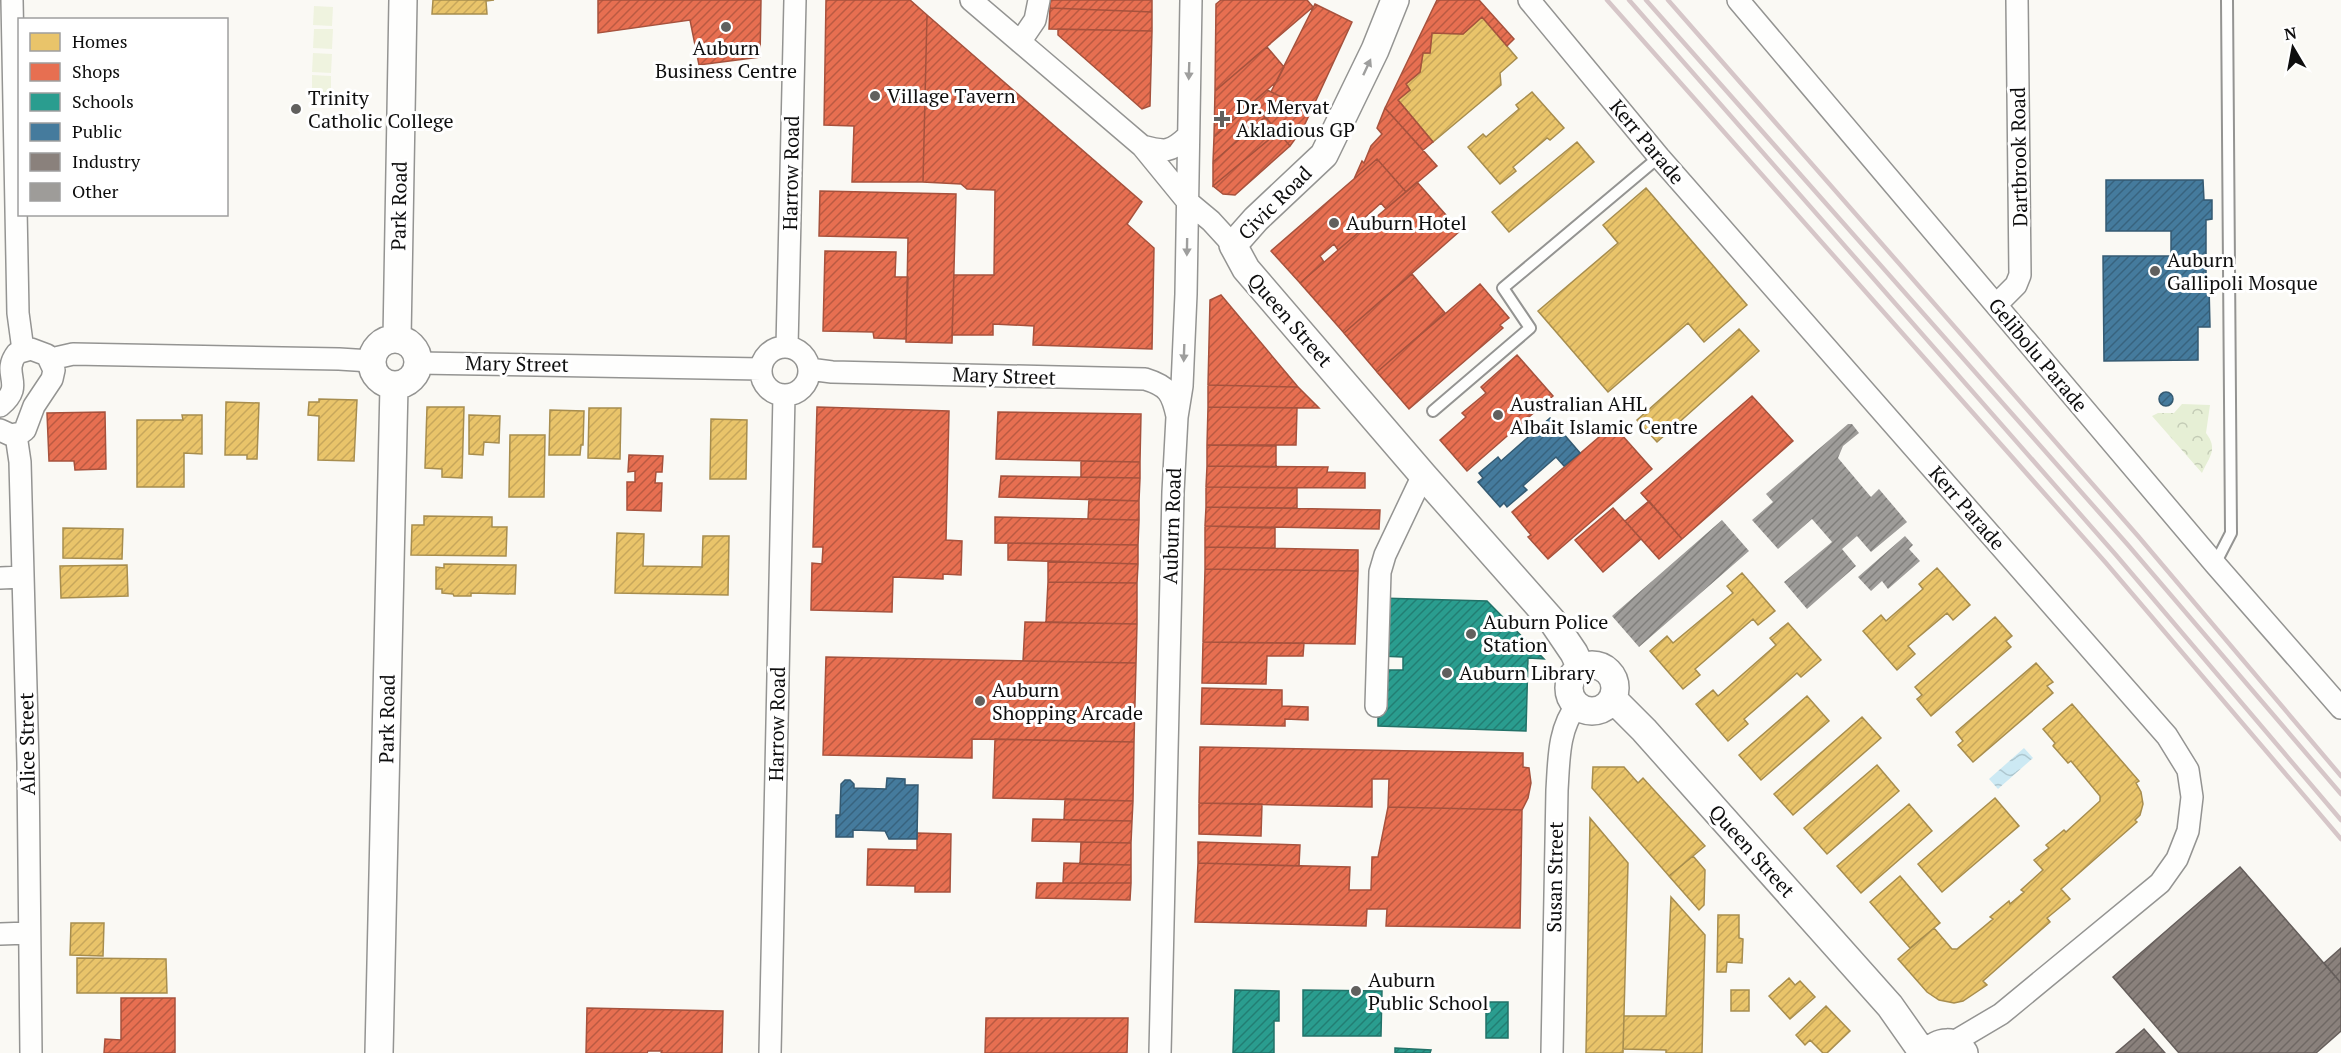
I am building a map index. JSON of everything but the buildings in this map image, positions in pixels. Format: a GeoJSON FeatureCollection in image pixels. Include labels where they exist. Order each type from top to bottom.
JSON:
{"type":"FeatureCollection","features":[{"type":"Feature","properties":{"kind":"street"},"geometry":{"type":"LineString","coordinates":[[12,0],[8,215],[23,350]]}},
{"type":"Feature","properties":{"kind":"street","name":"Park Road"},"geometry":{"type":"LineString","coordinates":[[397,339],[404,0]]}},
{"type":"Feature","properties":{"kind":"street","name":"Harrow Road"},"geometry":{"type":"LineString","coordinates":[[787,347],[795,0]]}},
{"type":"Feature","properties":{"kind":"street","name":"Queen Street"},"geometry":{"type":"LineString","coordinates":[[971,0],[1142,146],[1187,201],[1211,221],[1233,245],[1246,269],[1553,622],[1574,653],[1581,668]]}},
{"type":"Feature","properties":{"kind":"street"},"geometry":{"type":"LineString","coordinates":[[1020,42],[1035,20],[1039,0]]}},
{"type":"Feature","properties":{"kind":"street","name":"Auburn Road"},"geometry":{"type":"LineString","coordinates":[[1160,1053],[1173,492],[1177,417],[1182,386],[1191,0]]}},
{"type":"Feature","properties":{"kind":"street","name":"Civic Road"},"geometry":{"type":"LineString","coordinates":[[1233,245],[1256,219],[1324,155],[1375,50],[1395,0]]}},
{"type":"Feature","properties":{"kind":"street","name":"Kerr Parade"},"geometry":{"type":"LineString","coordinates":[[1529,0],[1659,157],[2167,736],[2188,770],[2192,797],[2188,831],[2177,859],[2160,883],[2001,1014],[1946,1050]]}},
{"type":"Feature","properties":{"kind":"street","name":"Gelibolu Parade"},"geometry":{"type":"LineString","coordinates":[[1738,0],[2215,564],[2341,708]]}},
{"type":"Feature","properties":{"kind":"street","name":"Dartbrook Road"},"geometry":{"type":"LineString","coordinates":[[1996,305],[2016,285],[2020,275],[2017,0]]}},
{"type":"Feature","properties":{"kind":"street"},"geometry":{"type":"LineString","coordinates":[[1142,146],[1161,151],[1170,150],[1177,147],[1188,136]]}},
{"type":"Feature","properties":{"kind":"street"},"geometry":{"type":"LineString","coordinates":[[397,339],[412,347],[418,363],[411,379],[404,384],[394,386],[375,376],[371,361],[373,354],[382,343],[397,339]]}},
{"type":"Feature","properties":{"kind":"street"},"geometry":{"type":"LineString","coordinates":[[787,347],[802,354],[807,361],[808,380],[794,393],[784,395],[774,393],[762,378],[761,369],[769,352],[787,347]]}},
{"type":"Feature","properties":{"kind":"street"},"geometry":{"type":"LineString","coordinates":[[0,406],[11,396],[11,364],[17,353],[23,350],[39,351],[51,360],[54,370],[52,379],[34,406],[25,430],[8,432]]}},
{"type":"Feature","properties":{"kind":"street"},"geometry":{"type":"LineString","coordinates":[[51,360],[73,354],[339,358],[371,361]]}},
{"type":"Feature","properties":{"kind":"street","name":"Mary Street"},"geometry":{"type":"LineString","coordinates":[[418,363],[761,369]]}},
{"type":"Feature","properties":{"kind":"street","name":"Mary Street"},"geometry":{"type":"LineString","coordinates":[[809,369],[832,372],[1145,379],[1160,384],[1174,399],[1177,417]]}},
{"type":"Feature","properties":{"kind":"street","name":"Park Road"},"geometry":{"type":"LineString","coordinates":[[379,1053],[394,386]]}},
{"type":"Feature","properties":{"kind":"street","name":"Harrow Road"},"geometry":{"type":"LineString","coordinates":[[770,1053],[784,395]]}},
{"type":"Feature","properties":{"kind":"street","name":"Alice Street"},"geometry":{"type":"LineString","coordinates":[[8,432],[20,462],[28,763],[31,1053]]}},
{"type":"Feature","properties":{"kind":"street"},"geometry":{"type":"LineString","coordinates":[[1376,706],[1380,572],[1385,555],[1423,475]]}},
{"type":"Feature","properties":{"kind":"street"},"geometry":{"type":"LineString","coordinates":[[0,578],[23,577]]}},
{"type":"Feature","properties":{"kind":"street"},"geometry":{"type":"LineString","coordinates":[[1598,666],[1605,669],[1615,682],[1613,699],[1603,709],[1589,711],[1576,705],[1572,700],[1569,685],[1575,672],[1581,668],[1598,666]]}},
{"type":"Feature","properties":{"kind":"street","name":"Queen Street"},"geometry":{"type":"LineString","coordinates":[[1613,699],[1629,713],[1890,1006],[1946,1050]]}},
{"type":"Feature","properties":{"kind":"street","name":"Susan Street"},"geometry":{"type":"LineString","coordinates":[[1552,1053],[1559,760],[1566,719],[1576,705]]}},
{"type":"Feature","properties":{"kind":"street"},"geometry":{"type":"LineString","coordinates":[[0,934],[29,933]]}},
{"type":"Feature","properties":{"kind":"lane"},"geometry":{"type":"LineString","coordinates":[[2215,564],[2231,533],[2227,0]]}},
{"type":"Feature","properties":{"kind":"lane"},"geometry":{"type":"LineString","coordinates":[[1433,411],[1530,327],[1503,288],[1659,157]]}},
{"type":"Feature","properties":{"kind":"green space"},"geometry":{"type":"Polygon","coordinates":[[[314,6],[333,7],[332,26],[313,25],[314,6]]]}},
{"type":"Feature","properties":{"kind":"green space"},"geometry":{"type":"Polygon","coordinates":[[[314,29],[333,29],[332,49],[313,48],[314,29]]]}},
{"type":"Feature","properties":{"kind":"green space"},"geometry":{"type":"Polygon","coordinates":[[[313,53],[332,54],[331,73],[312,72],[313,53]]]}},
{"type":"Feature","properties":{"kind":"green space"},"geometry":{"type":"Polygon","coordinates":[[[312,75],[331,76],[331,95],[312,94],[312,75]]]}},
{"type":"Feature","properties":{"kind":"green space"},"geometry":{"type":"Polygon","coordinates":[[[2182,404],[2210,405],[2206,433],[2212,448],[2202,473],[2152,416],[2158,413],[2174,413],[2182,404]]]}},
{"type":"Feature","properties":{"kind":"water"},"geometry":{"type":"Polygon","coordinates":[[[2024,748],[2033,758],[1998,789],[1989,779],[2024,748]]]}},
{"type":"Feature","properties":{"kind":"railway"},"geometry":{"type":"LineString","coordinates":[[1607,0],[2106,563],[2341,839]]}},
{"type":"Feature","properties":{"kind":"railway"},"geometry":{"type":"LineString","coordinates":[[1629,0],[2116,555],[2341,820]]}},
{"type":"Feature","properties":{"kind":"railway"},"geometry":{"type":"LineString","coordinates":[[1646,0],[2128,545],[2341,794]]}},
{"type":"Feature","properties":{"kind":"railway"},"geometry":{"type":"LineString","coordinates":[[1668,0],[2138,536],[2341,776]]}},
{"type":"Feature","properties":{"kind":"place","name":"Auburn Business Centre"},"geometry":{"type":"Point","coordinates":[726,27]}},
{"type":"Feature","properties":{"kind":"place","name":"Village Tavern"},"geometry":{"type":"Point","coordinates":[875,96]}},
{"type":"Feature","properties":{"kind":"place","name":"Trinity Catholic College"},"geometry":{"type":"Point","coordinates":[296,109]}},
{"type":"Feature","properties":{"kind":"place","name":"Dr. Mervat Akladious GP"},"geometry":{"type":"Point","coordinates":[1222,119]}},
{"type":"Feature","properties":{"kind":"place","name":"Auburn Hotel"},"geometry":{"type":"Point","coordinates":[1334,223]}},
{"type":"Feature","properties":{"kind":"place","name":"Auburn Gallipoli Mosque"},"geometry":{"type":"Point","coordinates":[2155,271]}},
{"type":"Feature","properties":{"kind":"place","name":"Australian AHL Albait Islamic Centre"},"geometry":{"type":"Point","coordinates":[1498,415]}},
{"type":"Feature","properties":{"kind":"place","name":"Auburn Police Station"},"geometry":{"type":"Point","coordinates":[1471,634]}},
{"type":"Feature","properties":{"kind":"place","name":"Auburn Library"},"geometry":{"type":"Point","coordinates":[1447,673]}},
{"type":"Feature","properties":{"kind":"place","name":"Auburn Shopping Arcade"},"geometry":{"type":"Point","coordinates":[980,701]}},
{"type":"Feature","properties":{"kind":"place","name":"Auburn Public School"},"geometry":{"type":"Point","coordinates":[1356,991]}}]}
